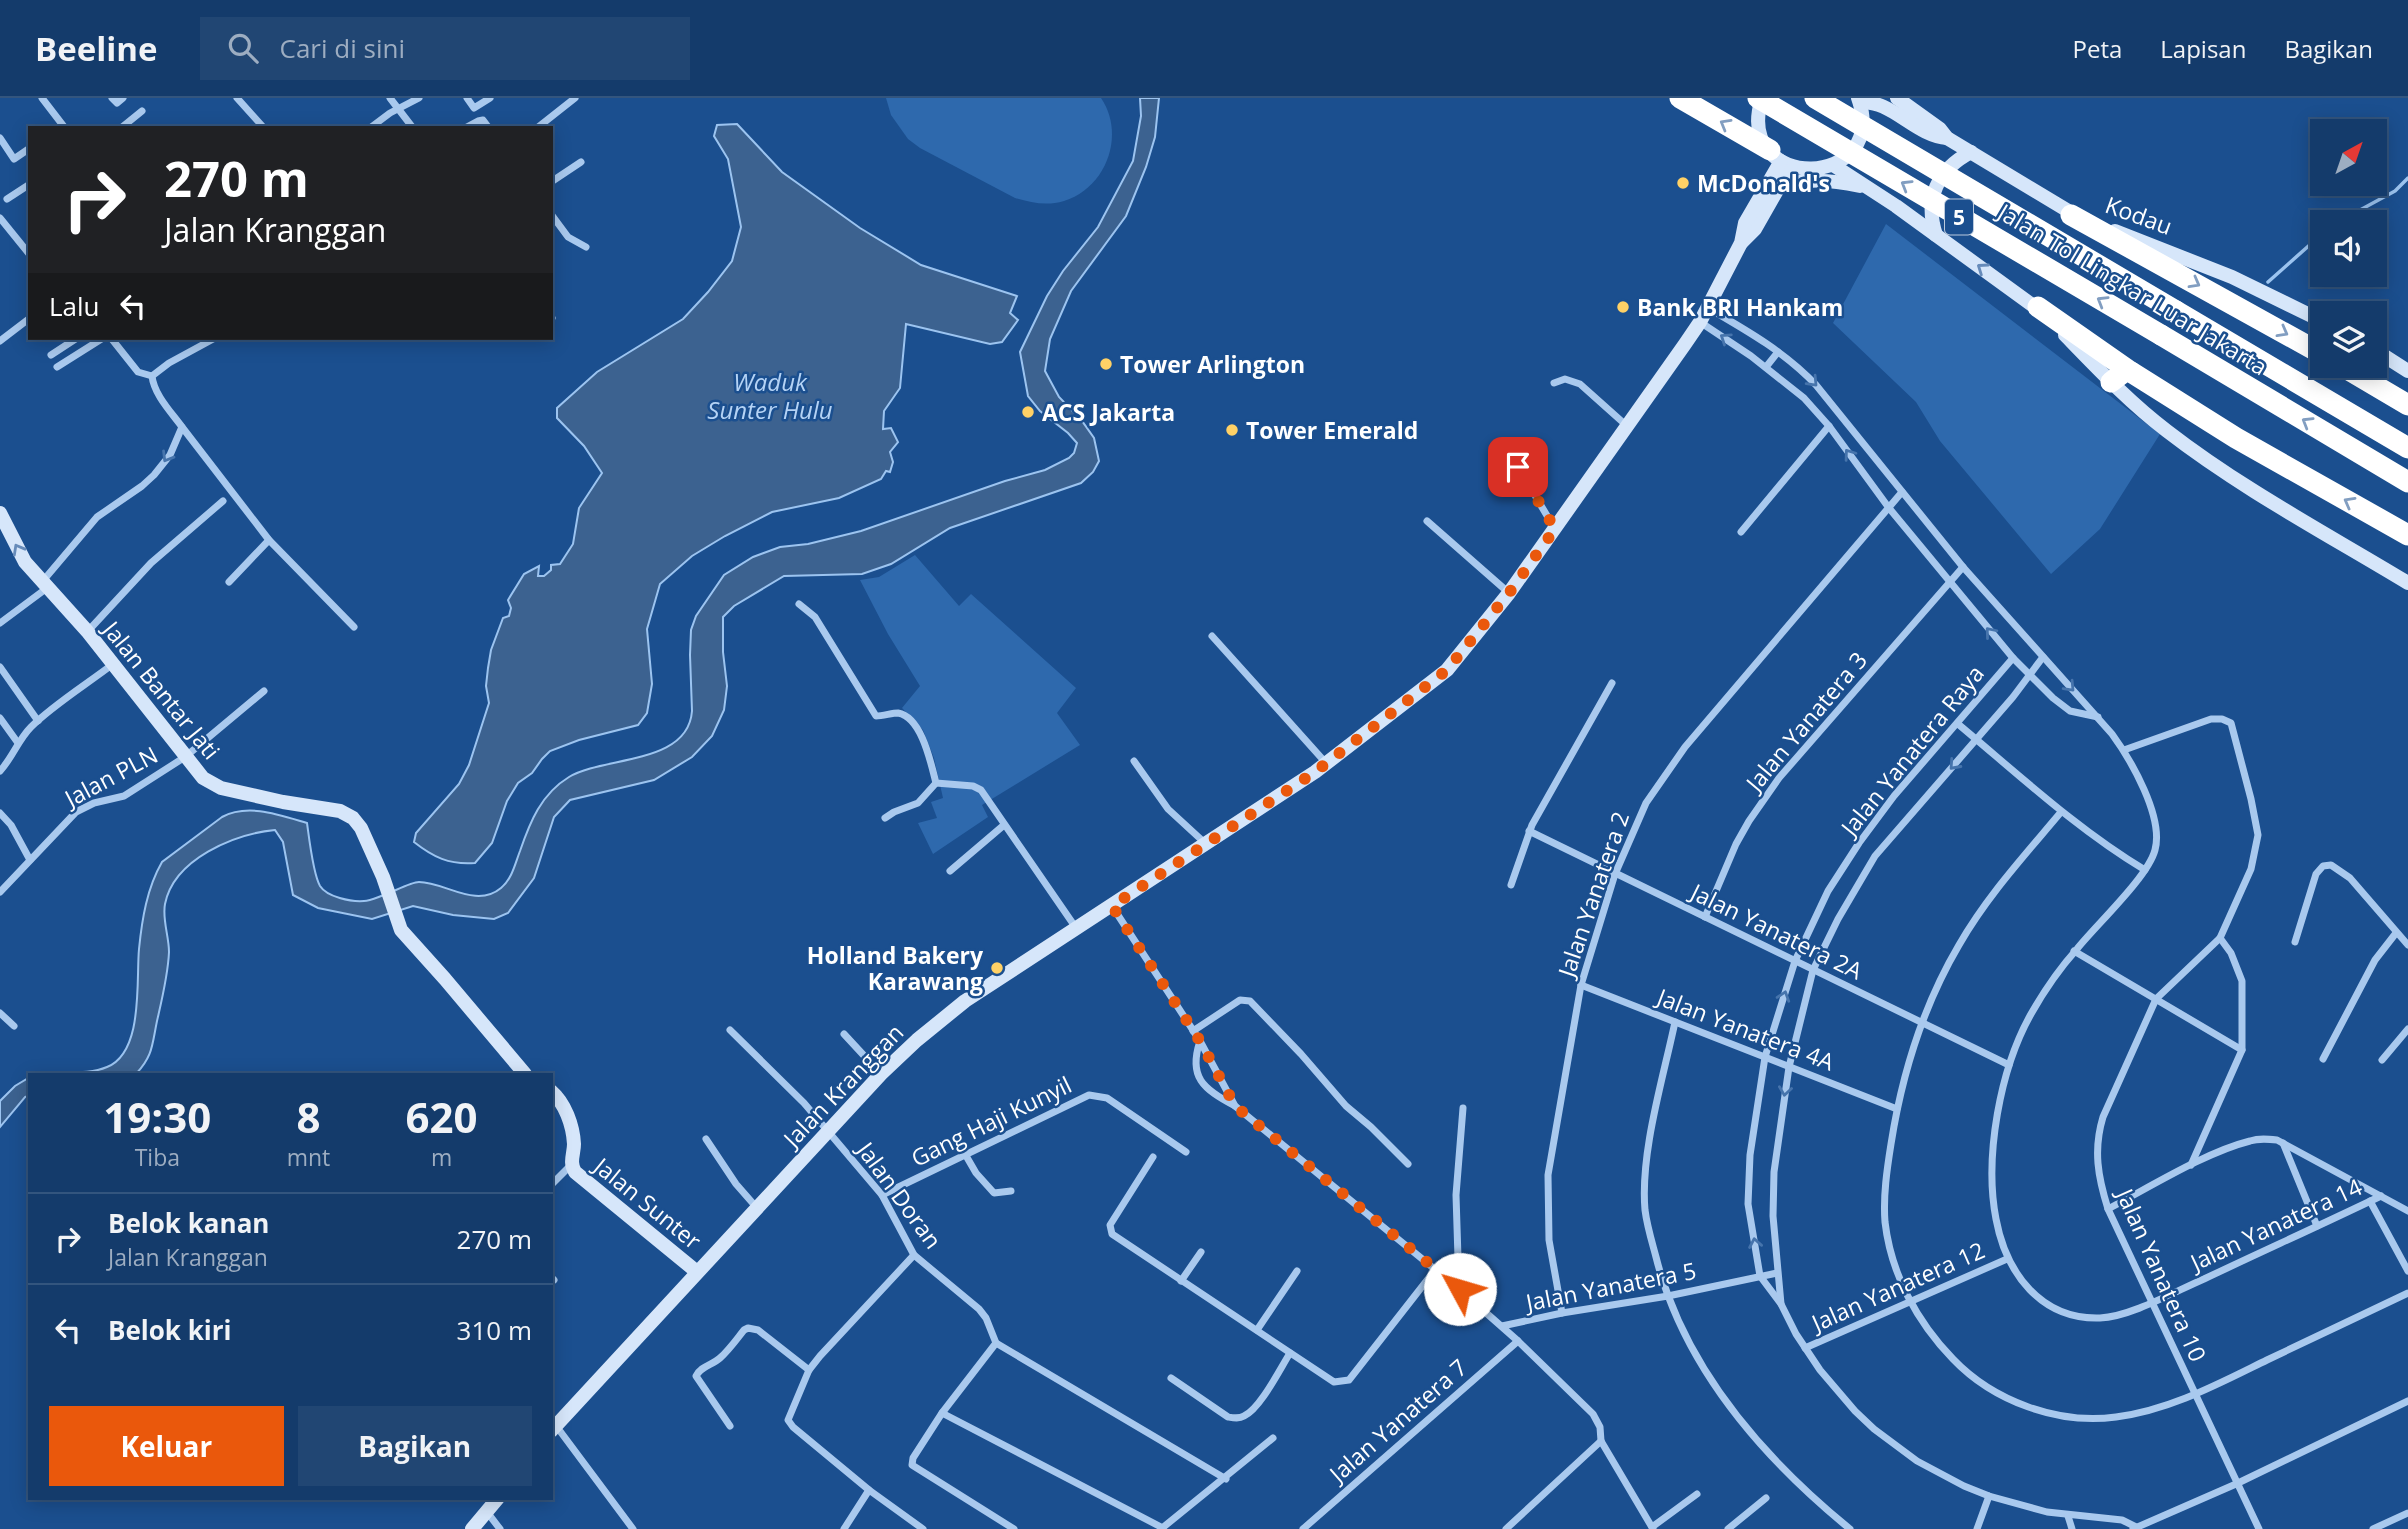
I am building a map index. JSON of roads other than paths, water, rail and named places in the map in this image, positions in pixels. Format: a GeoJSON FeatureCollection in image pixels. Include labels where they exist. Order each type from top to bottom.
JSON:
{"type":"FeatureCollection","features":[{"type":"Feature","properties":{"kind":"highway"},"geometry":{"type":"LineString","coordinates":[[1679,98],[1781,159]]}},
{"type":"Feature","properties":{"kind":"highway","name":"Jalan Tol Lingkar Luar Jakarta"},"geometry":{"type":"LineString","coordinates":[[1760,98],[2408,482]]}},
{"type":"Feature","properties":{"kind":"highway","name":"Jalan Tol Lingkar Luar Jakarta"},"geometry":{"type":"LineString","coordinates":[[1815,98],[2408,447]]}},
{"type":"Feature","properties":{"kind":"highway"},"geometry":{"type":"LineString","coordinates":[[2071,215],[2310,347]]}},
{"type":"Feature","properties":{"kind":"highway"},"geometry":{"type":"LineString","coordinates":[[2038,307],[2131,372],[2236,439],[2408,535]]}},
{"type":"Feature","properties":{"kind":"highway"},"geometry":{"type":"LineString","coordinates":[[2111,382],[2124,372],[2131,372]]}},
{"type":"Feature","properties":{"kind":"highway"},"geometry":{"type":"LineString","coordinates":[[2362,378],[2408,405]]}},
{"type":"Feature","properties":{"kind":"main road"},"geometry":{"type":"LineString","coordinates":[[1760,98],[1761,134],[1781,159],[1812,170],[1833,165],[1848,154],[1858,137],[1862,118],[1859,101]]}},
{"type":"Feature","properties":{"kind":"main road","name":"Kodau"},"geometry":{"type":"LineString","coordinates":[[1897,98],[1912,115],[1931,129],[2071,215],[2188,258],[2310,315]]}},
{"type":"Feature","properties":{"kind":"main road","name":"Kodau"},"geometry":{"type":"LineString","coordinates":[[1859,101],[1877,100],[1912,115]]}},
{"type":"Feature","properties":{"kind":"main road"},"geometry":{"type":"LineString","coordinates":[[1936,235],[1930,218],[1935,191],[1949,168],[1971,152]]}},
{"type":"Feature","properties":{"kind":"main road","name":"Jalan Kranggan"},"geometry":{"type":"LineString","coordinates":[[1741,243],[1755,229],[1778,188],[1781,159]]}},
{"type":"Feature","properties":{"kind":"main road","name":"Jalan Kranggan"},"geometry":{"type":"LineString","coordinates":[[553,1425],[881,1074],[917,1040],[950,1013],[1327,763],[1447,670],[1509,593],[1700,321],[1741,243],[1745,223],[1781,159]]}},
{"type":"Feature","properties":{"kind":"main road"},"geometry":{"type":"LineString","coordinates":[[1833,165],[1896,206],[2038,307],[2111,382],[2165,429],[2204,458],[2408,583]]}},
{"type":"Feature","properties":{"kind":"main road"},"geometry":{"type":"LineString","coordinates":[[1778,188],[1794,182],[1822,179],[1873,191]]}},
{"type":"Feature","properties":{"kind":"main road"},"geometry":{"type":"LineString","coordinates":[[2387,358],[2408,371]]}},
{"type":"Feature","properties":{"kind":"main road","name":"Jalan Bantar Jati"},"geometry":{"type":"LineString","coordinates":[[0,513],[25,562],[87,631],[203,778],[221,789],[340,811],[353,818],[361,828],[385,883],[398,923],[408,939],[524,1073]]}},
{"type":"Feature","properties":{"kind":"main road","name":"Jalan Sunter"},"geometry":{"type":"LineString","coordinates":[[553,1093],[562,1102],[570,1125],[574,1146],[571,1165],[581,1178],[698,1272]]}},
{"type":"Feature","properties":{"kind":"main road"},"geometry":{"type":"LineString","coordinates":[[472,1529],[496,1500]]}},
{"type":"Feature","properties":{"kind":"street"},"geometry":{"type":"LineString","coordinates":[[42,98],[62,126]]}},
{"type":"Feature","properties":{"kind":"street"},"geometry":{"type":"LineString","coordinates":[[112,98],[117,103],[123,98]]}},
{"type":"Feature","properties":{"kind":"street"},"geometry":{"type":"LineString","coordinates":[[237,98],[262,126]]}},
{"type":"Feature","properties":{"kind":"street"},"geometry":{"type":"LineString","coordinates":[[390,98],[411,126]]}},
{"type":"Feature","properties":{"kind":"street"},"geometry":{"type":"LineString","coordinates":[[373,126],[419,98]]}},
{"type":"Feature","properties":{"kind":"street"},"geometry":{"type":"LineString","coordinates":[[467,98],[474,107],[490,98]]}},
{"type":"Feature","properties":{"kind":"street"},"geometry":{"type":"LineString","coordinates":[[540,126],[575,98]]}},
{"type":"Feature","properties":{"kind":"street"},"geometry":{"type":"LineString","coordinates":[[123,126],[142,111]]}},
{"type":"Feature","properties":{"kind":"street"},"geometry":{"type":"LineString","coordinates":[[469,126],[483,120],[488,126]]}},
{"type":"Feature","properties":{"kind":"street"},"geometry":{"type":"LineString","coordinates":[[0,138],[14,159],[28,149]]}},
{"type":"Feature","properties":{"kind":"street"},"geometry":{"type":"LineString","coordinates":[[553,180],[581,162]]}},
{"type":"Feature","properties":{"kind":"street"},"geometry":{"type":"LineString","coordinates":[[7,199],[28,185]]}},
{"type":"Feature","properties":{"kind":"street"},"geometry":{"type":"LineString","coordinates":[[553,217],[568,237],[586,247]]}},
{"type":"Feature","properties":{"kind":"street"},"geometry":{"type":"LineString","coordinates":[[0,218],[28,253]]}},
{"type":"Feature","properties":{"kind":"street"},"geometry":{"type":"LineString","coordinates":[[1707,307],[1760,339],[1816,385],[1963,567],[2098,717],[2124,750],[2151,808],[2157,838],[2154,852],[2145,870],[2074,951],[2031,1014],[2009,1065],[1995,1138],[1991,1194],[1998,1233],[2007,1259]]}},
{"type":"Feature","properties":{"kind":"street"},"geometry":{"type":"LineString","coordinates":[[0,341],[28,320]]}},
{"type":"Feature","properties":{"kind":"street","name":"Jalan Yanatera Raya"},"geometry":{"type":"LineString","coordinates":[[1700,321],[1766,367],[1804,398],[1829,426],[1889,508],[2012,658],[2070,711],[2098,717]]}},
{"type":"Feature","properties":{"kind":"street"},"geometry":{"type":"LineString","coordinates":[[51,355],[74,340]]}},
{"type":"Feature","properties":{"kind":"street"},"geometry":{"type":"LineString","coordinates":[[57,367],[100,340]]}},
{"type":"Feature","properties":{"kind":"street"},"geometry":{"type":"LineString","coordinates":[[113,340],[138,372],[152,376]]}},
{"type":"Feature","properties":{"kind":"street"},"geometry":{"type":"LineString","coordinates":[[196,340],[201,346]]}},
{"type":"Feature","properties":{"kind":"street"},"geometry":{"type":"LineString","coordinates":[[152,376],[169,363],[212,340]]}},
{"type":"Feature","properties":{"kind":"street"},"geometry":{"type":"LineString","coordinates":[[1766,367],[1778,352]]}},
{"type":"Feature","properties":{"kind":"street"},"geometry":{"type":"LineString","coordinates":[[152,376],[162,399],[182,428],[268,540],[354,627]]}},
{"type":"Feature","properties":{"kind":"street"},"geometry":{"type":"LineString","coordinates":[[1554,383],[1565,379],[1580,384],[1627,427]]}},
{"type":"Feature","properties":{"kind":"street"},"geometry":{"type":"LineString","coordinates":[[1741,532],[1829,426]]}},
{"type":"Feature","properties":{"kind":"street"},"geometry":{"type":"LineString","coordinates":[[0,623],[44,585],[97,517],[154,475],[170,455],[182,428]]}},
{"type":"Feature","properties":{"kind":"street"},"geometry":{"type":"LineString","coordinates":[[1506,447],[1555,529]]}},
{"type":"Feature","properties":{"kind":"street","name":"Jalan Yanatera 2"},"geometry":{"type":"LineString","coordinates":[[1562,1313],[1549,1240],[1548,1175],[1581,985],[1615,874],[1646,803],[1685,747],[1902,492]]}},
{"type":"Feature","properties":{"kind":"street"},"geometry":{"type":"LineString","coordinates":[[87,631],[151,562],[223,501]]}},
{"type":"Feature","properties":{"kind":"street"},"geometry":{"type":"LineString","coordinates":[[1427,521],[1509,593]]}},
{"type":"Feature","properties":{"kind":"street"},"geometry":{"type":"LineString","coordinates":[[229,582],[268,540]]}},
{"type":"Feature","properties":{"kind":"street","name":"Jalan Yanatera 3"},"geometry":{"type":"LineString","coordinates":[[1705,917],[1736,844],[1779,778],[1963,567]]}},
{"type":"Feature","properties":{"kind":"street"},"geometry":{"type":"LineString","coordinates":[[799,604],[815,617],[876,716],[898,713],[919,732],[928,750],[936,783]]}},
{"type":"Feature","properties":{"kind":"street"},"geometry":{"type":"LineString","coordinates":[[1212,636],[1327,763]]}},
{"type":"Feature","properties":{"kind":"street","name":"Jalan Yanatera Raya"},"geometry":{"type":"LineString","coordinates":[[1781,1304],[1773,1216],[1774,1172],[1788,1067],[1813,970],[1838,919],[1875,856],[2043,657]]}},
{"type":"Feature","properties":{"kind":"street","name":"Jalan Yanatera Raya"},"geometry":{"type":"LineString","coordinates":[[2012,658],[1894,796],[1859,843],[1828,891],[1796,961],[1765,1057],[1750,1155],[1748,1204],[1760,1276],[1781,1304],[1805,1348],[1837,1391],[1874,1429],[1928,1468],[1989,1496],[2067,1516],[2115,1518],[2134,1528],[2236,1484],[2408,1401]]}},
{"type":"Feature","properties":{"kind":"street"},"geometry":{"type":"LineString","coordinates":[[0,771],[11,759],[18,743],[38,721],[113,664]]}},
{"type":"Feature","properties":{"kind":"street"},"geometry":{"type":"LineString","coordinates":[[0,667],[38,721]]}},
{"type":"Feature","properties":{"kind":"street"},"geometry":{"type":"LineString","coordinates":[[1511,885],[1528,831],[1612,683]]}},
{"type":"Feature","properties":{"kind":"street","name":"Jalan PLN"},"geometry":{"type":"LineString","coordinates":[[0,892],[76,812],[94,803],[124,796],[186,757],[264,691]]}},
{"type":"Feature","properties":{"kind":"street"},"geometry":{"type":"LineString","coordinates":[[0,718],[18,743]]}},
{"type":"Feature","properties":{"kind":"street","name":"Jalan Yanatera 10"},"geometry":{"type":"LineString","coordinates":[[2124,750],[2211,719],[2222,719],[2231,723],[2258,835],[2251,869],[2220,938],[2156,999],[2112,1094],[2098,1133],[2098,1174],[2109,1209],[2259,1529]]}},
{"type":"Feature","properties":{"kind":"street"},"geometry":{"type":"LineString","coordinates":[[1958,724],[2061,812],[2111,850],[2145,870]]}},
{"type":"Feature","properties":{"kind":"street"},"geometry":{"type":"LineString","coordinates":[[1133,761],[1168,809],[1206,844]]}},
{"type":"Feature","properties":{"kind":"street"},"geometry":{"type":"LineString","coordinates":[[885,818],[918,803],[936,783]]}},
{"type":"Feature","properties":{"kind":"street"},"geometry":{"type":"LineString","coordinates":[[936,783],[977,787],[1076,928]]}},
{"type":"Feature","properties":{"kind":"street"},"geometry":{"type":"LineString","coordinates":[[2061,812],[1997,888],[1946,967],[1921,1022],[1897,1109],[1884,1206],[1889,1241],[1910,1303],[1928,1333],[1956,1363],[1984,1385],[2029,1407],[2074,1417],[2116,1417],[2194,1395],[2408,1293]]}},
{"type":"Feature","properties":{"kind":"street"},"geometry":{"type":"LineString","coordinates":[[0,813],[11,825],[30,860]]}},
{"type":"Feature","properties":{"kind":"street"},"geometry":{"type":"LineString","coordinates":[[950,871],[1004,825]]}},
{"type":"Feature","properties":{"kind":"street","name":"Jalan Yanatera 2A"},"geometry":{"type":"LineString","coordinates":[[1528,831],[2009,1065]]}},
{"type":"Feature","properties":{"kind":"street"},"geometry":{"type":"LineString","coordinates":[[2295,942],[2316,874],[2323,866],[2331,865],[2350,878],[2408,945]]}},
{"type":"Feature","properties":{"kind":"street","name":"Jalan Yanatera 5"},"geometry":{"type":"LineString","coordinates":[[1112,906],[1200,1041],[1235,1106]]}},
{"type":"Feature","properties":{"kind":"street"},"geometry":{"type":"LineString","coordinates":[[2323,1059],[2375,960],[2396,933]]}},
{"type":"Feature","properties":{"kind":"street"},"geometry":{"type":"LineString","coordinates":[[2191,1166],[2242,1050],[2242,981],[2231,953],[2220,938]]}},
{"type":"Feature","properties":{"kind":"street"},"geometry":{"type":"LineString","coordinates":[[2074,951],[2242,1050]]}},
{"type":"Feature","properties":{"kind":"street","name":"Jalan Yanatera 4A"},"geometry":{"type":"LineString","coordinates":[[1581,985],[1897,1109]]}},
{"type":"Feature","properties":{"kind":"street"},"geometry":{"type":"LineString","coordinates":[[1193,1031],[1240,1000],[1250,1001],[1346,1106],[1408,1164]]}},
{"type":"Feature","properties":{"kind":"street"},"geometry":{"type":"LineString","coordinates":[[0,1013],[14,1026]]}},
{"type":"Feature","properties":{"kind":"street"},"geometry":{"type":"LineString","coordinates":[[1675,1022],[1650,1141],[1645,1187],[1646,1212],[1663,1285],[1697,1358],[1734,1412],[1788,1473],[1850,1529]]}},
{"type":"Feature","properties":{"kind":"street","name":"Jalan Doran"},"geometry":{"type":"LineString","coordinates":[[730,1030],[804,1103],[882,1195],[914,1255],[979,1309],[986,1318],[996,1343]]}},
{"type":"Feature","properties":{"kind":"street"},"geometry":{"type":"LineString","coordinates":[[2382,1060],[2408,1030]]}},
{"type":"Feature","properties":{"kind":"street"},"geometry":{"type":"LineString","coordinates":[[844,1034],[881,1074]]}},
{"type":"Feature","properties":{"kind":"street","name":"Jalan Yanatera 5"},"geometry":{"type":"LineString","coordinates":[[1200,1041],[1194,1064],[1199,1077],[1213,1092],[1235,1106],[1502,1326],[1777,1273]]}},
{"type":"Feature","properties":{"kind":"street","name":"Gang Haji Kunyil"},"geometry":{"type":"LineString","coordinates":[[882,1195],[1080,1098],[1098,1095],[1117,1104],[1186,1152]]}},
{"type":"Feature","properties":{"kind":"street"},"geometry":{"type":"LineString","coordinates":[[1460,1289],[1456,1195],[1463,1108]]}},
{"type":"Feature","properties":{"kind":"street"},"geometry":{"type":"LineString","coordinates":[[706,1139],[736,1184],[757,1208]]}},
{"type":"Feature","properties":{"kind":"street"},"geometry":{"type":"LineString","coordinates":[[2109,1209],[2191,1166],[2250,1140],[2277,1140],[2408,1211]]}},
{"type":"Feature","properties":{"kind":"street"},"geometry":{"type":"LineString","coordinates":[[2283,1143],[2317,1226]]}},
{"type":"Feature","properties":{"kind":"street"},"geometry":{"type":"LineString","coordinates":[[965,1154],[976,1173],[994,1194],[1012,1191]]}},
{"type":"Feature","properties":{"kind":"street"},"geometry":{"type":"LineString","coordinates":[[1153,1157],[1110,1225],[1112,1234],[1334,1382],[1349,1380],[1435,1270]]}},
{"type":"Feature","properties":{"kind":"street"},"geometry":{"type":"LineString","coordinates":[[553,1183],[571,1165]]}},
{"type":"Feature","properties":{"kind":"street","name":"Jalan Yanatera 14"},"geometry":{"type":"LineString","coordinates":[[2007,1259],[2045,1303],[2074,1316],[2103,1318],[2153,1302],[2381,1196]]}},
{"type":"Feature","properties":{"kind":"street"},"geometry":{"type":"LineString","coordinates":[[2370,1202],[2408,1271]]}},
{"type":"Feature","properties":{"kind":"street"},"geometry":{"type":"LineString","coordinates":[[1181,1281],[1201,1252]]}},
{"type":"Feature","properties":{"kind":"street"},"geometry":{"type":"LineString","coordinates":[[914,1255],[820,1356],[810,1370],[789,1422],[869,1490],[923,1529]]}},
{"type":"Feature","properties":{"kind":"street","name":"Jalan Yanatera 12"},"geometry":{"type":"LineString","coordinates":[[1805,1348],[2007,1259]]}},
{"type":"Feature","properties":{"kind":"street"},"geometry":{"type":"LineString","coordinates":[[1257,1330],[1297,1270]]}},
{"type":"Feature","properties":{"kind":"street"},"geometry":{"type":"LineString","coordinates":[[1502,1326],[1598,1419],[1601,1441],[1653,1528],[1697,1494]]}},
{"type":"Feature","properties":{"kind":"street"},"geometry":{"type":"LineString","coordinates":[[730,1426],[696,1376],[701,1368],[723,1355],[744,1330],[753,1328],[764,1334],[810,1370]]}},
{"type":"Feature","properties":{"kind":"street","name":"Jalan Yanatera 7"},"geometry":{"type":"LineString","coordinates":[[1303,1529],[1518,1341]]}},
{"type":"Feature","properties":{"kind":"street"},"geometry":{"type":"LineString","coordinates":[[1014,1529],[913,1468],[913,1458],[942,1413],[996,1343],[1226,1479]]}},
{"type":"Feature","properties":{"kind":"street"},"geometry":{"type":"LineString","coordinates":[[1171,1378],[1228,1417],[1237,1419],[1246,1416],[1255,1407],[1290,1353]]}},
{"type":"Feature","properties":{"kind":"street"},"geometry":{"type":"LineString","coordinates":[[942,1413],[1162,1529],[1273,1438]]}},
{"type":"Feature","properties":{"kind":"street"},"geometry":{"type":"LineString","coordinates":[[553,1425],[633,1529]]}},
{"type":"Feature","properties":{"kind":"street"},"geometry":{"type":"LineString","coordinates":[[1506,1529],[1601,1441]]}},
{"type":"Feature","properties":{"kind":"street"},"geometry":{"type":"LineString","coordinates":[[844,1529],[869,1490]]}},
{"type":"Feature","properties":{"kind":"street"},"geometry":{"type":"LineString","coordinates":[[1978,1529],[1989,1496]]}},
{"type":"Feature","properties":{"kind":"street"},"geometry":{"type":"LineString","coordinates":[[1728,1529],[1766,1498]]}},
{"type":"Feature","properties":{"kind":"street"},"geometry":{"type":"LineString","coordinates":[[487,1512],[500,1529]]}},
{"type":"Feature","properties":{"kind":"street"},"geometry":{"type":"LineString","coordinates":[[2373,1529],[2408,1513]]}},
{"type":"Feature","properties":{"kind":"street"},"geometry":{"type":"LineString","coordinates":[[2067,1516],[2072,1529]]}},
{"type":"Feature","properties":{"kind":"water"},"geometry":{"type":"Polygon","coordinates":[[[1140,98],[1159,98],[1155,137],[1126,216],[1071,291],[1050,339],[1045,371],[1059,397],[1094,438],[1099,461],[1093,472],[1081,483],[950,528],[891,564],[862,574],[784,576],[734,606],[723,617],[727,686],[724,710],[712,736],[692,757],[654,780],[570,800],[554,817],[534,878],[508,913],[494,919],[453,915],[413,906],[372,919],[318,908],[293,895],[283,842],[275,830],[242,837],[208,852],[180,874],[165,904],[169,952],[167,969],[153,1044],[142,1068],[137,1073],[46,1073],[99,1070],[119,1059],[133,1031],[142,926],[157,872],[162,862],[222,817],[253,811],[307,823],[320,886],[340,898],[369,900],[419,882],[471,895],[491,894],[508,880],[538,810],[559,784],[584,770],[661,750],[676,741],[687,728],[692,711],[691,630],[696,616],[724,575],[753,557],[780,547],[808,544],[861,531],[1005,481],[1045,470],[1069,458],[1077,443],[1040,411],[1028,396],[1020,352],[1047,296],[1098,227],[1133,161],[1141,116],[1140,98]]]}},
{"type":"Feature","properties":{"kind":"water","name":"Waduk Sunter Hulu"},"geometry":{"type":"Polygon","coordinates":[[[737,124],[782,172],[860,228],[921,265],[1017,296],[1010,313],[1018,320],[1002,342],[990,344],[906,324],[900,388],[884,411],[883,429],[891,428],[898,442],[890,452],[893,462],[890,472],[886,471],[881,479],[839,498],[772,512],[692,556],[660,584],[647,629],[652,684],[647,713],[638,725],[579,740],[550,751],[532,773],[518,783],[507,801],[492,843],[475,863],[457,863],[442,859],[414,842],[416,833],[459,784],[469,765],[489,703],[486,686],[491,650],[503,618],[509,616],[511,608],[508,600],[524,574],[539,566],[538,576],[544,576],[551,570],[551,565],[560,564],[573,544],[579,508],[602,473],[584,446],[557,418],[557,408],[597,372],[683,319],[732,261],[741,227],[728,159],[714,136],[717,125],[737,124]]]}},
{"type":"Feature","properties":{"kind":"water"},"geometry":{"type":"Polygon","coordinates":[[[28,1078],[28,1096],[0,1127],[0,1101],[15,1086],[28,1078]]]}},
{"type":"Feature","properties":{"kind":"waterway"},"geometry":{"type":"LineString","coordinates":[[2360,210],[2395,191],[2408,178]]}},
{"type":"Feature","properties":{"kind":"waterway"},"geometry":{"type":"LineString","coordinates":[[2268,282],[2310,245]]}},
{"type":"Feature","properties":{"kind":"place","name":"McDonald's"},"geometry":{"type":"Point","coordinates":[1683,183]}},
{"type":"Feature","properties":{"kind":"place","name":"Bank BRI Hankam"},"geometry":{"type":"Point","coordinates":[1623,307]}},
{"type":"Feature","properties":{"kind":"place","name":"Tower Arlington"},"geometry":{"type":"Point","coordinates":[1106,364]}},
{"type":"Feature","properties":{"kind":"place","name":"ACS Jakarta"},"geometry":{"type":"Point","coordinates":[1028,412]}},
{"type":"Feature","properties":{"kind":"place","name":"Tower Emerald"},"geometry":{"type":"Point","coordinates":[1232,430]}},
{"type":"Feature","properties":{"kind":"place","name":"Holland Bakery Karawang"},"geometry":{"type":"Point","coordinates":[997,968]}}]}
